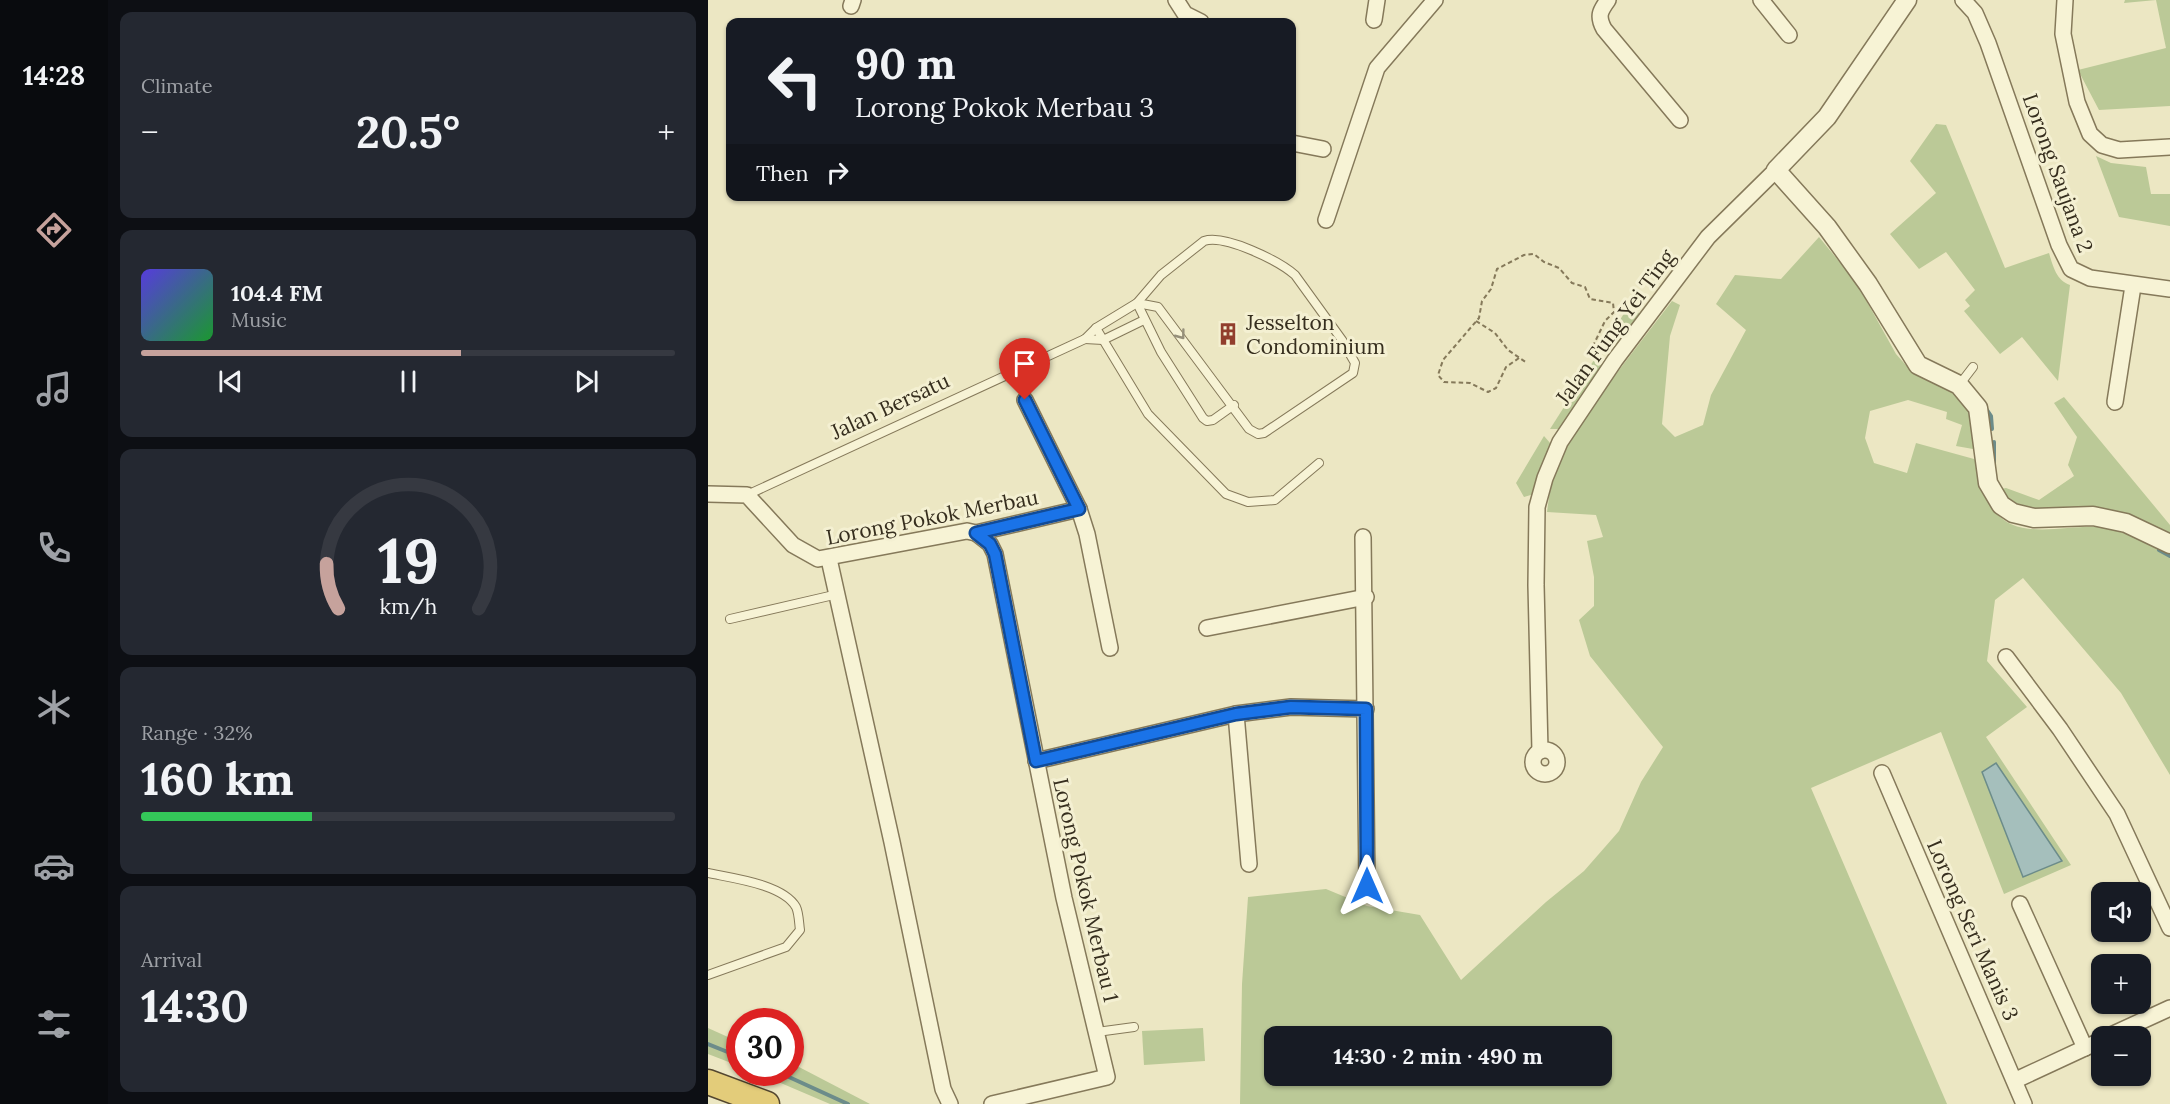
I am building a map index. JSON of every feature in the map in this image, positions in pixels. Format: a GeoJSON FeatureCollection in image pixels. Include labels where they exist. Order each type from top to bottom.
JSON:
{"type":"FeatureCollection","features":[{"type":"Feature","properties":{"kind":"highway"},"geometry":{"type":"LineString","coordinates":[[708,1082],[767,1104]]}},
{"type":"Feature","properties":{"kind":"street"},"geometry":{"type":"LineString","coordinates":[[1176,0],[1185,14],[1193,18]]}},
{"type":"Feature","properties":{"kind":"street"},"geometry":{"type":"LineString","coordinates":[[1374,20],[1377,0]]}},
{"type":"Feature","properties":{"kind":"street"},"geometry":{"type":"LineString","coordinates":[[1326,220],[1377,68],[1435,0]]}},
{"type":"Feature","properties":{"kind":"street"},"geometry":{"type":"LineString","coordinates":[[1608,0],[1600,12],[1599,20],[1680,120]]}},
{"type":"Feature","properties":{"kind":"street"},"geometry":{"type":"LineString","coordinates":[[1761,0],[1789,34]]}},
{"type":"Feature","properties":{"kind":"street","name":"Jalan Fung Yei Ting"},"geometry":{"type":"LineString","coordinates":[[1540,751],[1536,574],[1537,507],[1545,478],[1560,442],[1615,360],[1708,237],[1827,117],[1907,0]]}},
{"type":"Feature","properties":{"kind":"street","name":"Lorong Saujana 2"},"geometry":{"type":"LineString","coordinates":[[1963,0],[1975,13],[1988,43],[2059,245],[2071,269],[2090,278],[2133,286],[2170,289]]}},
{"type":"Feature","properties":{"kind":"street"},"geometry":{"type":"LineString","coordinates":[[2065,0],[2063,34],[2077,102],[2090,134],[2102,145],[2119,150],[2170,147]]}},
{"type":"Feature","properties":{"kind":"street"},"geometry":{"type":"LineString","coordinates":[[1296,144],[1323,149]]}},
{"type":"Feature","properties":{"kind":"street"},"geometry":{"type":"LineString","coordinates":[[1776,170],[1827,227],[1868,284],[1918,365],[1959,385],[1978,408],[1988,483],[2001,505],[2013,513],[2034,519],[2093,516],[2126,523],[2170,544]]}},
{"type":"Feature","properties":{"kind":"street"},"geometry":{"type":"LineString","coordinates":[[2115,402],[2133,286]]}},
{"type":"Feature","properties":{"kind":"street"},"geometry":{"type":"LineString","coordinates":[[1025,400],[1079,509],[1087,534],[1110,648]]}},
{"type":"Feature","properties":{"kind":"street","name":"Jalan Bersatu"},"geometry":{"type":"LineString","coordinates":[[708,494],[747,495]]}},
{"type":"Feature","properties":{"kind":"street","name":"Lorong Pokok Merbau"},"geometry":{"type":"LineString","coordinates":[[747,495],[793,545],[808,556],[829,559],[967,531],[976,533],[1079,509]]}},
{"type":"Feature","properties":{"kind":"street","name":"Lorong Pokok Merbau 1"},"geometry":{"type":"LineString","coordinates":[[976,533],[990,544],[995,554],[1064,898],[1107,1077],[992,1104]]}},
{"type":"Feature","properties":{"kind":"street"},"geometry":{"type":"LineString","coordinates":[[1363,537],[1366,597],[1367,886]]}},
{"type":"Feature","properties":{"kind":"street"},"geometry":{"type":"LineString","coordinates":[[829,559],[943,1089],[950,1104]]}},
{"type":"Feature","properties":{"kind":"street"},"geometry":{"type":"LineString","coordinates":[[1207,628],[1366,597]]}},
{"type":"Feature","properties":{"kind":"street"},"geometry":{"type":"LineString","coordinates":[[2006,657],[2060,729],[2117,814],[2170,928]]}},
{"type":"Feature","properties":{"kind":"street"},"geometry":{"type":"LineString","coordinates":[[1036,761],[1236,714],[1291,707],[1366,709]]}},
{"type":"Feature","properties":{"kind":"street"},"geometry":{"type":"LineString","coordinates":[[1236,714],[1249,864]]}},
{"type":"Feature","properties":{"kind":"street","name":"Lorong Seri Manis 3"},"geometry":{"type":"LineString","coordinates":[[1882,773],[2016,1080],[2024,1104]]}},
{"type":"Feature","properties":{"kind":"street"},"geometry":{"type":"LineString","coordinates":[[2020,904],[2085,1048]]}},
{"type":"Feature","properties":{"kind":"street"},"geometry":{"type":"LineString","coordinates":[[2131,1026],[2170,1008]]}},
{"type":"Feature","properties":{"kind":"street"},"geometry":{"type":"LineString","coordinates":[[2016,1080],[2091,1045]]}},
{"type":"Feature","properties":{"kind":"lane","name":"Jalan Bersatu"},"geometry":{"type":"LineString","coordinates":[[747,495],[1085,339],[1096,328],[1137,303],[1161,275],[1211,238],[1227,241],[1285,266],[1295,275],[1342,340],[1355,363],[1353,373],[1264,434],[1258,434],[1249,429],[1234,405]]}},
{"type":"Feature","properties":{"kind":"lane"},"geometry":{"type":"LineString","coordinates":[[1137,303],[1158,307],[1234,405],[1214,420],[1207,420],[1203,417],[1161,352],[1137,303]]}},
{"type":"Feature","properties":{"kind":"lane"},"geometry":{"type":"LineString","coordinates":[[1103,340],[1144,320]]}},
{"type":"Feature","properties":{"kind":"lane"},"geometry":{"type":"LineString","coordinates":[[1096,328],[1148,414],[1226,494],[1248,502],[1275,500],[1319,463]]}},
{"type":"Feature","properties":{"kind":"lane","name":"Jalan Bersatu"},"geometry":{"type":"LineString","coordinates":[[1085,339],[1103,340]]}},
{"type":"Feature","properties":{"kind":"lane"},"geometry":{"type":"LineString","coordinates":[[1959,385],[1973,367]]}},
{"type":"Feature","properties":{"kind":"lane"},"geometry":{"type":"LineString","coordinates":[[730,619],[838,594]]}},
{"type":"Feature","properties":{"kind":"lane"},"geometry":{"type":"LineString","coordinates":[[708,873],[766,886],[783,895],[796,907],[800,930],[786,947],[708,975]]}},
{"type":"Feature","properties":{"kind":"lane"},"geometry":{"type":"LineString","coordinates":[[1096,1032],[1134,1027]]}},
{"type":"Feature","properties":{"kind":"path"},"geometry":{"type":"LineString","coordinates":[[1519,358],[1506,367],[1496,388],[1488,392],[1470,383],[1442,380],[1438,375],[1439,368],[1476,321],[1482,301],[1491,289],[1497,269],[1524,255],[1534,254],[1547,264],[1559,268],[1572,283],[1585,287],[1590,299],[1609,301],[1614,305],[1614,312],[1605,321],[1593,344]]}},
{"type":"Feature","properties":{"kind":"path"},"geometry":{"type":"LineString","coordinates":[[1476,321],[1495,333],[1508,350],[1527,363]]}},
{"type":"Feature","properties":{"kind":"green space"},"geometry":{"type":"Polygon","coordinates":[[[2125,0],[2156,0],[2124,3],[2125,0]]]}},
{"type":"Feature","properties":{"kind":"green space"},"geometry":{"type":"Polygon","coordinates":[[[2156,0],[2170,0],[2170,106],[2099,110],[2078,70],[2166,48],[2156,0]]]}},
{"type":"Feature","properties":{"kind":"green space"},"geometry":{"type":"Polygon","coordinates":[[[1936,124],[1946,125],[2005,268],[2049,253],[2058,276],[2070,285],[2058,381],[2022,337],[2000,354],[1964,311],[1970,306],[1965,300],[1975,290],[1946,252],[1919,269],[1890,234],[1936,193],[1910,161],[1936,124]]]}},
{"type":"Feature","properties":{"kind":"green space"},"geometry":{"type":"Polygon","coordinates":[[[2096,156],[2111,163],[2146,167],[2151,194],[2170,194],[2170,226],[2119,217],[2096,156]]]}},
{"type":"Feature","properties":{"kind":"green space"},"geometry":{"type":"Polygon","coordinates":[[[1819,237],[1856,282],[1896,354],[1912,372],[1952,391],[1973,412],[1979,446],[1973,449],[1956,446],[1962,425],[1946,419],[1947,412],[1908,400],[1870,411],[1865,438],[1874,463],[1907,473],[1916,443],[1974,459],[1978,462],[1987,494],[1995,511],[2015,526],[2042,530],[2107,528],[2135,538],[2170,556],[2170,775],[2121,693],[2023,578],[1995,600],[1987,661],[2027,707],[1986,737],[2071,865],[2004,894],[1941,732],[1811,788],[1947,1104],[1240,1104],[1242,984],[1248,897],[1326,889],[1367,906],[1420,915],[1461,980],[1546,902],[1584,871],[1619,831],[1641,782],[1663,747],[1590,656],[1579,620],[1594,606],[1594,577],[1587,541],[1603,537],[1596,515],[1547,512],[1552,475],[1576,426],[1672,301],[1680,305],[1670,336],[1662,424],[1675,437],[1703,425],[1711,395],[1746,330],[1716,304],[1735,275],[1781,279],[1819,237]]]}},
{"type":"Feature","properties":{"kind":"green space"},"geometry":{"type":"Polygon","coordinates":[[[1629,306],[1640,314],[1618,346],[1608,338],[1629,306]]]}},
{"type":"Feature","properties":{"kind":"green space"},"geometry":{"type":"Polygon","coordinates":[[[1594,360],[1603,367],[1561,429],[1550,429],[1594,360]]]}},
{"type":"Feature","properties":{"kind":"green space"},"geometry":{"type":"Polygon","coordinates":[[[2064,397],[2170,525],[2170,539],[2148,528],[2021,514],[1996,490],[2006,488],[2039,500],[2074,476],[2068,465],[2077,437],[2054,403],[2064,397]]]}},
{"type":"Feature","properties":{"kind":"green space"},"geometry":{"type":"Polygon","coordinates":[[[1544,436],[1551,444],[1539,470],[1534,494],[1524,497],[1516,483],[1544,436]]]}},
{"type":"Feature","properties":{"kind":"green space"},"geometry":{"type":"Polygon","coordinates":[[[708,1028],[726,1036],[726,1061],[708,1054],[708,1028]]]}},
{"type":"Feature","properties":{"kind":"green space"},"geometry":{"type":"Polygon","coordinates":[[[1203,1028],[1205,1061],[1144,1065],[1142,1031],[1203,1028]]]}},
{"type":"Feature","properties":{"kind":"green space"},"geometry":{"type":"Polygon","coordinates":[[[804,1070],[870,1104],[830,1104],[788,1086],[804,1086],[804,1070]]]}},
{"type":"Feature","properties":{"kind":"water"},"geometry":{"type":"Polygon","coordinates":[[[1996,763],[2062,861],[2023,877],[1982,772],[1996,763]]]}},
{"type":"Feature","properties":{"kind":"waterway"},"geometry":{"type":"LineString","coordinates":[[1985,407],[1991,416],[1992,429]]}},
{"type":"Feature","properties":{"kind":"waterway"},"geometry":{"type":"LineString","coordinates":[[1994,442],[1994,465]]}},
{"type":"Feature","properties":{"kind":"waterway"},"geometry":{"type":"LineString","coordinates":[[2159,550],[2170,556]]}},
{"type":"Feature","properties":{"kind":"waterway"},"geometry":{"type":"LineString","coordinates":[[708,1044],[726,1051]]}},
{"type":"Feature","properties":{"kind":"waterway"},"geometry":{"type":"LineString","coordinates":[[804,1084],[848,1104]]}},
{"type":"Feature","properties":{"kind":"place","name":"Jesselton Condominium"},"geometry":{"type":"Point","coordinates":[1228,334]}},
{"type":"Feature","properties":{"kind":"route"},"geometry":{"type":"LineString","coordinates":[[1025,400],[1079,509],[976,533],[990,544],[995,554],[1036,761],[1236,714],[1291,707],[1366,709],[1367,886]]}}]}
